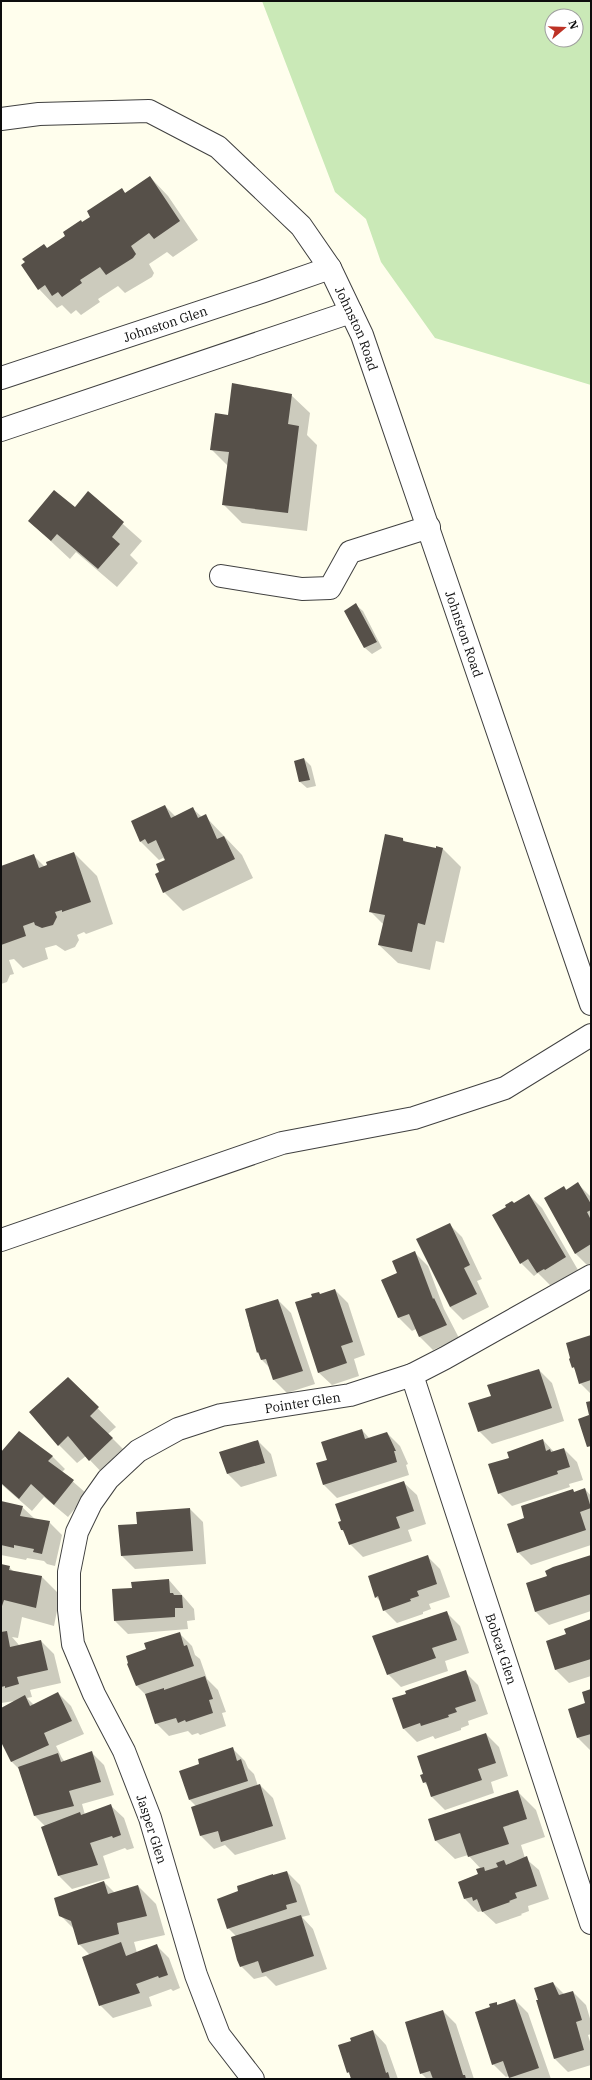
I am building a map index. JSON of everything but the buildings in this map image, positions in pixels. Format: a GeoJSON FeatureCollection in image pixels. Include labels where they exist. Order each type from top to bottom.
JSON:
{"type":"FeatureCollection","features":[{"type":"Feature","properties":{"kind":"street","name":"Johnston Road"},"geometry":{"type":"LineString","coordinates":[[1,119],[38,114],[149,111],[218,147],[301,226],[330,268],[362,335],[429,527],[591,1004]]}},
{"type":"Feature","properties":{"kind":"street","name":"Johnston Glen"},"geometry":{"type":"LineString","coordinates":[[1,378],[330,268]]}},
{"type":"Feature","properties":{"kind":"street"},"geometry":{"type":"LineString","coordinates":[[1,430],[351,312]]}},
{"type":"Feature","properties":{"kind":"street"},"geometry":{"type":"LineString","coordinates":[[221,576],[302,589],[330,588],[350,552],[429,527]]}},
{"type":"Feature","properties":{"kind":"street"},"geometry":{"type":"LineString","coordinates":[[1,1240],[282,1143],[414,1118],[505,1088],[591,1035]]}},
{"type":"Feature","properties":{"kind":"street","name":"Pointer Glen"},"geometry":{"type":"LineString","coordinates":[[69,1572],[77,1532],[91,1504],[108,1479],[138,1451],[178,1429],[221,1415],[350,1395],[412,1375],[591,1276]]}},
{"type":"Feature","properties":{"kind":"street","name":"Bobcat Glen"},"geometry":{"type":"LineString","coordinates":[[412,1375],[591,1923]]}},
{"type":"Feature","properties":{"kind":"street","name":"Jasper Glen"},"geometry":{"type":"LineString","coordinates":[[69,1572],[69,1610],[73,1644],[94,1694],[124,1751],[150,1818],[196,1975],[219,2035],[253,2079]]}},
{"type":"Feature","properties":{"kind":"green space"},"geometry":{"type":"Polygon","coordinates":[[[262,1],[591,1],[591,385],[435,338],[381,262],[366,219],[335,192],[262,1]]]}}]}
